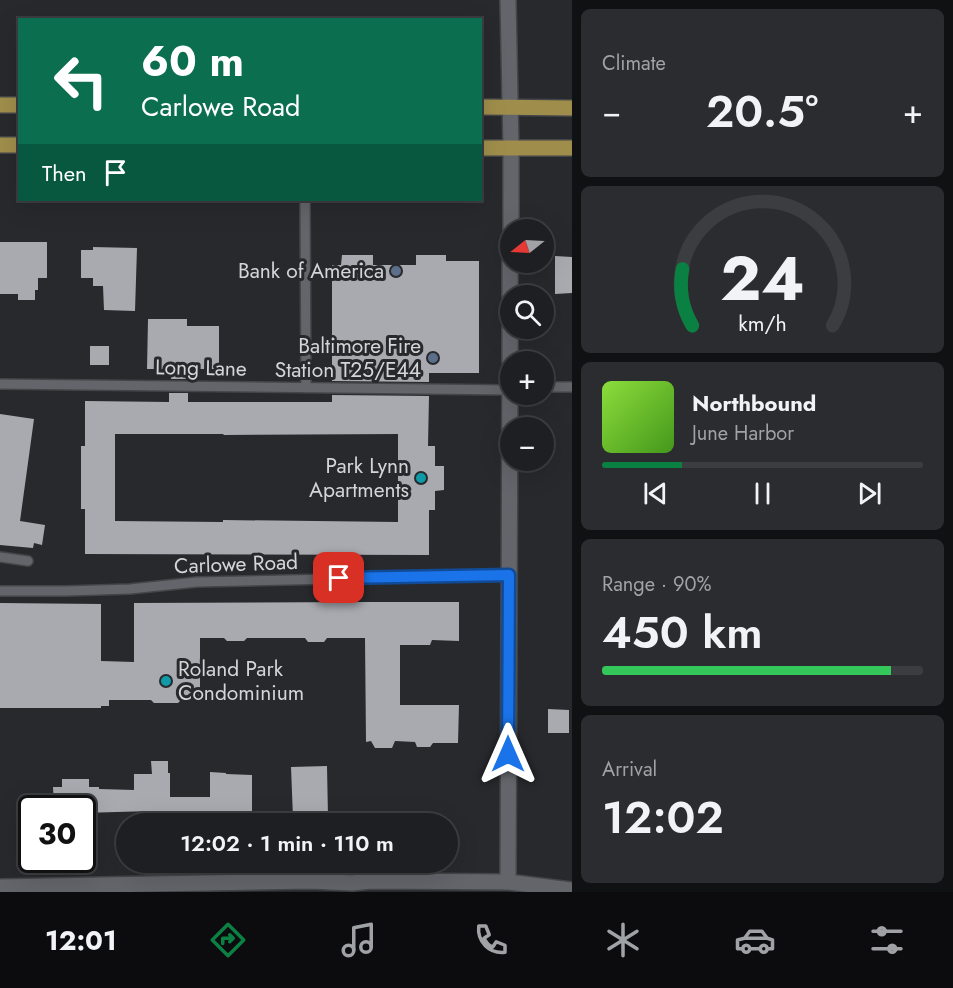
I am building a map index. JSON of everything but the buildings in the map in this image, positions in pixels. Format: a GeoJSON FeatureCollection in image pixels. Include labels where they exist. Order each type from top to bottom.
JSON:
{"type":"FeatureCollection","features":[{"type":"Feature","properties":{"kind":"main road"},"geometry":{"type":"LineString","coordinates":[[0,105],[18,105]]}},
{"type":"Feature","properties":{"kind":"main road"},"geometry":{"type":"LineString","coordinates":[[482,108],[572,108]]}},
{"type":"Feature","properties":{"kind":"main road"},"geometry":{"type":"LineString","coordinates":[[0,145],[18,146]]}},
{"type":"Feature","properties":{"kind":"main road"},"geometry":{"type":"LineString","coordinates":[[482,147],[572,148]]}},
{"type":"Feature","properties":{"kind":"street"},"geometry":{"type":"LineString","coordinates":[[508,0],[511,219]]}},
{"type":"Feature","properties":{"kind":"street"},"geometry":{"type":"LineString","coordinates":[[508,882],[510,405]]}},
{"type":"Feature","properties":{"kind":"street"},"geometry":{"type":"LineString","coordinates":[[0,886],[201,888],[281,882],[371,881],[508,882],[572,890]]}},
{"type":"Feature","properties":{"kind":"street"},"geometry":{"type":"LineString","coordinates":[[266,892],[281,882]]}},
{"type":"Feature","properties":{"kind":"lane"},"geometry":{"type":"LineString","coordinates":[[305,201],[306,387]]}},
{"type":"Feature","properties":{"kind":"lane","name":"Long Lane"},"geometry":{"type":"LineString","coordinates":[[0,384],[500,390]]}},
{"type":"Feature","properties":{"kind":"lane"},"geometry":{"type":"LineString","coordinates":[[554,387],[572,387]]}},
{"type":"Feature","properties":{"kind":"lane"},"geometry":{"type":"LineString","coordinates":[[0,557],[28,561]]}},
{"type":"Feature","properties":{"kind":"lane","name":"Carlowe Road"},"geometry":{"type":"LineString","coordinates":[[0,591],[130,589],[197,582],[509,575]]}},
{"type":"Feature","properties":{"kind":"place","name":"Bank of America"},"geometry":{"type":"Point","coordinates":[396,271]}},
{"type":"Feature","properties":{"kind":"place","name":"Baltimore Fire Station T25/E44"},"geometry":{"type":"Point","coordinates":[433,358]}},
{"type":"Feature","properties":{"kind":"place","name":"Park Lynn Apartments"},"geometry":{"type":"Point","coordinates":[421,478]}},
{"type":"Feature","properties":{"kind":"place","name":"Roland Park Condominium"},"geometry":{"type":"Point","coordinates":[166,681]}},
{"type":"Feature","properties":{"kind":"route"},"geometry":{"type":"LineString","coordinates":[[339,578],[509,575],[508,754]]}}]}
